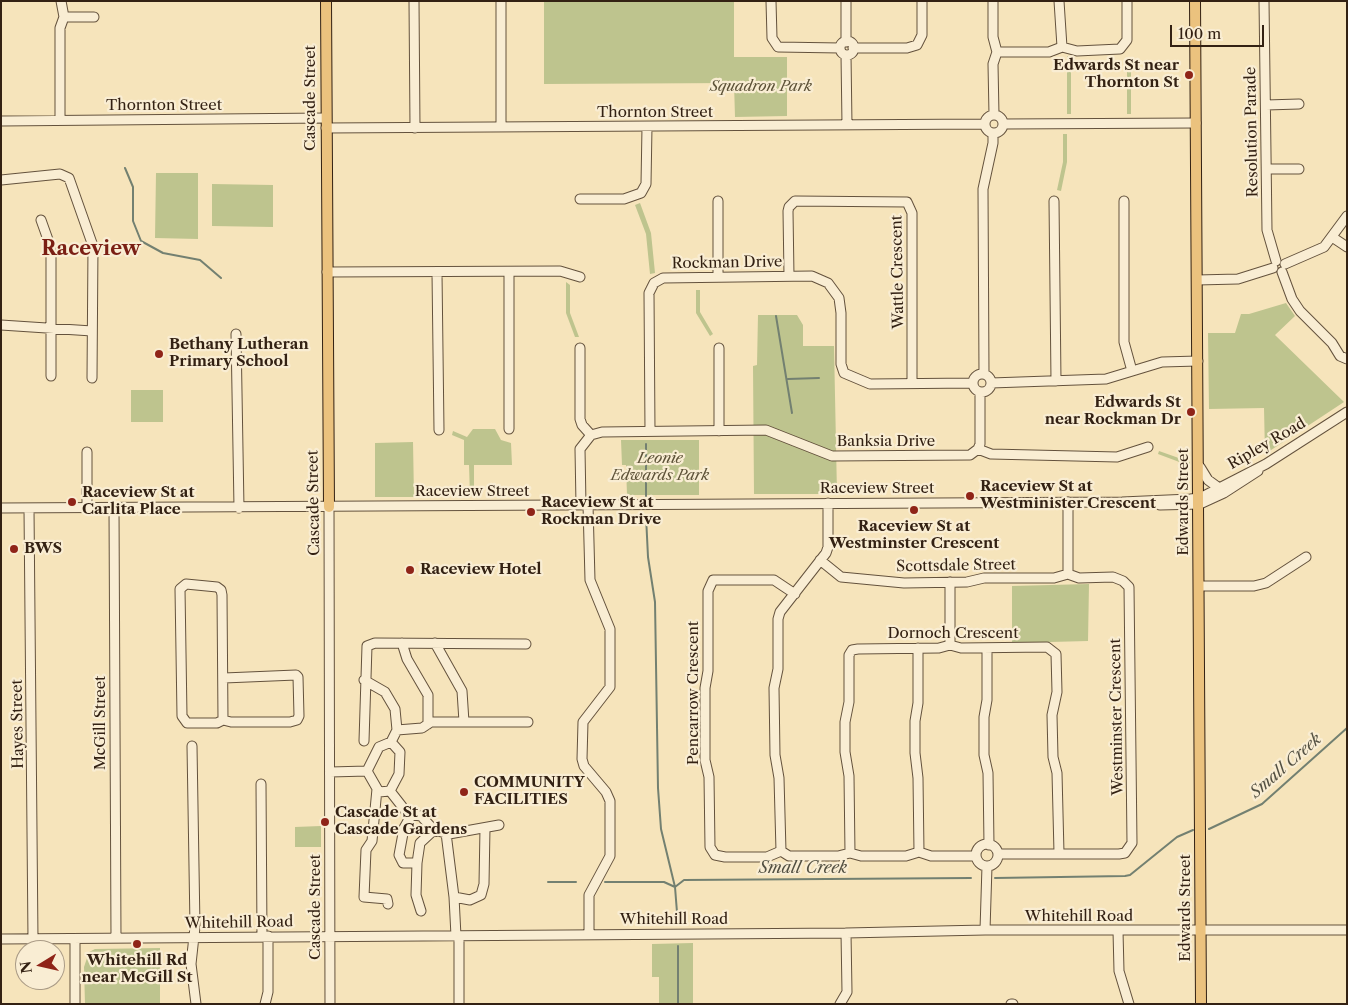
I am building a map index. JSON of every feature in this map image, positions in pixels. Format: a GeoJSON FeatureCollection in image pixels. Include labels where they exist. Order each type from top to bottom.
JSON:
{"type":"FeatureCollection","features":[{"type":"Feature","properties":{"kind":"main road","name":"Cascade Street"},"geometry":{"type":"LineString","coordinates":[[326,1],[329,507]]}},
{"type":"Feature","properties":{"kind":"main road","name":"Edwards Street"},"geometry":{"type":"LineString","coordinates":[[1195,1],[1200,467],[1201,1004]]}},
{"type":"Feature","properties":{"kind":"street"},"geometry":{"type":"LineString","coordinates":[[60,120],[60,28],[64,17],[61,1]]}},
{"type":"Feature","properties":{"kind":"street"},"geometry":{"type":"LineString","coordinates":[[414,1],[415,128]]}},
{"type":"Feature","properties":{"kind":"street"},"geometry":{"type":"LineString","coordinates":[[501,1],[501,127]]}},
{"type":"Feature","properties":{"kind":"street"},"geometry":{"type":"LineString","coordinates":[[771,1],[773,43],[778,47],[847,48],[907,48],[917,45],[922,35],[922,1]]}},
{"type":"Feature","properties":{"kind":"street"},"geometry":{"type":"LineString","coordinates":[[846,1],[847,125]]}},
{"type":"Feature","properties":{"kind":"street"},"geometry":{"type":"LineString","coordinates":[[993,1],[993,37],[997,52],[993,64],[994,115]]}},
{"type":"Feature","properties":{"kind":"street"},"geometry":{"type":"LineString","coordinates":[[1060,1],[1062,47]]}},
{"type":"Feature","properties":{"kind":"street"},"geometry":{"type":"LineString","coordinates":[[997,52],[1049,52],[1062,47],[1077,51],[1120,49],[1127,40],[1127,1]]}},
{"type":"Feature","properties":{"kind":"street","name":"Resolution Parade"},"geometry":{"type":"LineString","coordinates":[[1264,1],[1267,230],[1292,299],[1300,311],[1332,343],[1340,356],[1347,359]]}},
{"type":"Feature","properties":{"kind":"street"},"geometry":{"type":"LineString","coordinates":[[64,17],[94,17]]}},
{"type":"Feature","properties":{"kind":"street"},"geometry":{"type":"LineString","coordinates":[[1266,105],[1299,104]]}},
{"type":"Feature","properties":{"kind":"street"},"geometry":{"type":"LineString","coordinates":[[994,115],[999,117],[1003,124]]}},
{"type":"Feature","properties":{"kind":"street"},"geometry":{"type":"LineString","coordinates":[[994,115],[986,119],[985,124],[988,131],[993,133],[1000,131],[1003,124]]}},
{"type":"Feature","properties":{"kind":"street","name":"Thornton Street"},"geometry":{"type":"LineString","coordinates":[[1,121],[326,123],[415,128],[985,124]]}},
{"type":"Feature","properties":{"kind":"street"},"geometry":{"type":"LineString","coordinates":[[1003,124],[1196,123]]}},
{"type":"Feature","properties":{"kind":"street"},"geometry":{"type":"LineString","coordinates":[[580,200],[624,200],[641,193],[646,184],[647,127]]}},
{"type":"Feature","properties":{"kind":"street"},"geometry":{"type":"LineString","coordinates":[[984,374],[983,189],[993,143],[993,133]]}},
{"type":"Feature","properties":{"kind":"street"},"geometry":{"type":"LineString","coordinates":[[1266,169],[1298,169]]}},
{"type":"Feature","properties":{"kind":"street"},"geometry":{"type":"LineString","coordinates":[[1,180],[60,174],[69,178],[93,246],[92,378]]}},
{"type":"Feature","properties":{"kind":"street"},"geometry":{"type":"LineString","coordinates":[[718,201],[718,276]]}},
{"type":"Feature","properties":{"kind":"street","name":"Wattle Crescent"},"geometry":{"type":"LineString","coordinates":[[789,276],[788,212],[795,201],[908,202],[912,213],[912,384]]}},
{"type":"Feature","properties":{"kind":"street"},"geometry":{"type":"LineString","coordinates":[[1054,201],[1056,381]]}},
{"type":"Feature","properties":{"kind":"street"},"geometry":{"type":"LineString","coordinates":[[1124,201],[1124,342],[1132,371]]}},
{"type":"Feature","properties":{"kind":"street"},"geometry":{"type":"LineString","coordinates":[[1197,280],[1238,279],[1316,252],[1332,237],[1347,216]]}},
{"type":"Feature","properties":{"kind":"street"},"geometry":{"type":"LineString","coordinates":[[41,220],[51,248],[51,376]]}},
{"type":"Feature","properties":{"kind":"street"},"geometry":{"type":"LineString","coordinates":[[1332,237],[1347,247]]}},
{"type":"Feature","properties":{"kind":"street"},"geometry":{"type":"LineString","coordinates":[[327,272],[560,271],[580,277]]}},
{"type":"Feature","properties":{"kind":"street"},"geometry":{"type":"LineString","coordinates":[[509,272],[509,429]]}},
{"type":"Feature","properties":{"kind":"street"},"geometry":{"type":"LineString","coordinates":[[437,273],[439,430]]}},
{"type":"Feature","properties":{"kind":"street","name":"Rockman Drive"},"geometry":{"type":"LineString","coordinates":[[650,432],[649,293],[654,283],[664,278],[812,276],[828,283],[838,298],[841,314],[841,364],[844,373],[870,384],[973,383]]}},
{"type":"Feature","properties":{"kind":"street"},"geometry":{"type":"LineString","coordinates":[[1,325],[51,330],[92,331]]}},
{"type":"Feature","properties":{"kind":"street"},"geometry":{"type":"LineString","coordinates":[[236,334],[239,508]]}},
{"type":"Feature","properties":{"kind":"street"},"geometry":{"type":"LineString","coordinates":[[580,348],[580,419],[582,425],[591,435]]}},
{"type":"Feature","properties":{"kind":"street"},"geometry":{"type":"LineString","coordinates":[[719,348],[719,431]]}},
{"type":"Feature","properties":{"kind":"street"},"geometry":{"type":"LineString","coordinates":[[991,384],[1106,378],[1162,362],[1198,361]]}},
{"type":"Feature","properties":{"kind":"street"},"geometry":{"type":"LineString","coordinates":[[984,374],[975,377],[974,388],[980,392],[986,391],[991,384]]}},
{"type":"Feature","properties":{"kind":"street"},"geometry":{"type":"LineString","coordinates":[[984,374],[989,378],[991,384]]}},
{"type":"Feature","properties":{"kind":"street"},"geometry":{"type":"LineString","coordinates":[[980,392],[978,449],[990,454],[1117,457],[1148,447]]}},
{"type":"Feature","properties":{"kind":"street","name":"Ripley Road"},"geometry":{"type":"LineString","coordinates":[[1200,501],[1219,488],[1266,464],[1347,412]]}},
{"type":"Feature","properties":{"kind":"street","name":"Banksia Drive"},"geometry":{"type":"LineString","coordinates":[[650,432],[766,430],[832,456],[970,455],[978,449]]}},
{"type":"Feature","properties":{"kind":"street"},"geometry":{"type":"LineString","coordinates":[[590,935],[589,895],[610,856],[610,801],[606,792],[584,766],[582,759],[583,722],[610,687],[610,629],[590,580],[580,449],[591,435],[602,432],[650,432]]}},
{"type":"Feature","properties":{"kind":"street"},"geometry":{"type":"LineString","coordinates":[[87,452],[88,509]]}},
{"type":"Feature","properties":{"kind":"street"},"geometry":{"type":"LineString","coordinates":[[1200,501],[1247,480],[1266,464]]}},
{"type":"Feature","properties":{"kind":"street"},"geometry":{"type":"LineString","coordinates":[[1200,467],[1208,480],[1219,488]]}},
{"type":"Feature","properties":{"kind":"street","name":"Raceview Street"},"geometry":{"type":"LineString","coordinates":[[1,508],[88,509],[828,502],[1200,501]]}},
{"type":"Feature","properties":{"kind":"street"},"geometry":{"type":"LineString","coordinates":[[828,502],[828,547],[780,612],[778,619],[778,669],[774,688],[775,755],[779,778],[781,851],[790,856],[838,856],[850,853],[870,856],[906,856],[919,852],[931,856],[976,856]]}},
{"type":"Feature","properties":{"kind":"street"},"geometry":{"type":"LineString","coordinates":[[1068,502],[1068,574]]}},
{"type":"Feature","properties":{"kind":"street","name":"Cascade Street"},"geometry":{"type":"LineString","coordinates":[[329,507],[330,1004]]}},
{"type":"Feature","properties":{"kind":"street","name":"Hayes Street"},"geometry":{"type":"LineString","coordinates":[[29,508],[33,939]]}},
{"type":"Feature","properties":{"kind":"street","name":"McGill Street"},"geometry":{"type":"LineString","coordinates":[[114,508],[116,938]]}},
{"type":"Feature","properties":{"kind":"street"},"geometry":{"type":"LineString","coordinates":[[1199,586],[1254,586],[1266,583],[1306,557]]}},
{"type":"Feature","properties":{"kind":"street","name":"Scottsdale Street"},"geometry":{"type":"LineString","coordinates":[[820,560],[836,574],[848,579],[878,579],[904,583],[950,582],[984,578],[1054,578],[1068,574]]}},
{"type":"Feature","properties":{"kind":"street","name":"Westminster Crescent"},"geometry":{"type":"LineString","coordinates":[[998,854],[1119,854],[1130,848],[1132,835],[1129,588],[1123,581],[1113,577],[1078,578],[1068,574]]}},
{"type":"Feature","properties":{"kind":"street","name":"Pencarrow Crescent"},"geometry":{"type":"LineString","coordinates":[[781,851],[767,857],[725,857],[715,855],[710,847],[709,777],[705,760],[708,591],[713,580],[774,580],[795,594]]}},
{"type":"Feature","properties":{"kind":"street"},"geometry":{"type":"LineString","coordinates":[[950,582],[950,645]]}},
{"type":"Feature","properties":{"kind":"street"},"geometry":{"type":"LineString","coordinates":[[223,720],[224,678],[221,590],[203,584],[182,586],[180,589],[182,716],[187,723],[217,723],[223,720],[231,722],[290,722],[297,720],[299,716],[298,677],[224,678]]}},
{"type":"Feature","properties":{"kind":"street"},"geometry":{"type":"LineString","coordinates":[[364,741],[366,697],[364,680],[367,646],[375,643],[526,644]]}},
{"type":"Feature","properties":{"kind":"street"},"geometry":{"type":"LineString","coordinates":[[402,643],[407,659],[428,695],[428,724]]}},
{"type":"Feature","properties":{"kind":"street"},"geometry":{"type":"LineString","coordinates":[[435,643],[462,691],[464,722]]}},
{"type":"Feature","properties":{"kind":"street","name":"Dornoch Crescent"},"geometry":{"type":"LineString","coordinates":[[850,853],[849,776],[845,752],[845,722],[849,702],[849,655],[852,650],[858,649],[939,648],[950,645],[961,648],[1046,647],[1056,654],[1056,692],[1052,715],[1053,757],[1057,773],[1059,853]]}},
{"type":"Feature","properties":{"kind":"street"},"geometry":{"type":"LineString","coordinates":[[918,648],[918,703],[915,721],[915,753],[918,778],[919,852]]}},
{"type":"Feature","properties":{"kind":"street"},"geometry":{"type":"LineString","coordinates":[[987,648],[987,700],[984,717],[984,747],[988,774],[989,845]]}},
{"type":"Feature","properties":{"kind":"street"},"geometry":{"type":"LineString","coordinates":[[364,680],[385,692],[395,709],[397,730],[391,742],[379,747],[367,771]]}},
{"type":"Feature","properties":{"kind":"street"},"geometry":{"type":"LineString","coordinates":[[397,730],[422,728],[431,722],[528,722]]}},
{"type":"Feature","properties":{"kind":"street"},"geometry":{"type":"LineString","coordinates":[[390,792],[399,774],[400,752],[391,742]]}},
{"type":"Feature","properties":{"kind":"street"},"geometry":{"type":"LineString","coordinates":[[192,746],[193,938],[190,964],[196,1004]]}},
{"type":"Feature","properties":{"kind":"street"},"geometry":{"type":"LineString","coordinates":[[330,772],[367,771]]}},
{"type":"Feature","properties":{"kind":"street"},"geometry":{"type":"LineString","coordinates":[[367,771],[379,792],[390,792]]}},
{"type":"Feature","properties":{"kind":"street"},"geometry":{"type":"LineString","coordinates":[[262,784],[268,992],[264,1004]]}},
{"type":"Feature","properties":{"kind":"street"},"geometry":{"type":"LineString","coordinates":[[377,789],[372,841],[366,850],[364,897],[387,899],[388,904]]}},
{"type":"Feature","properties":{"kind":"street"},"geometry":{"type":"LineString","coordinates":[[390,792],[408,814],[421,816],[434,830],[446,833],[499,825]]}},
{"type":"Feature","properties":{"kind":"street"},"geometry":{"type":"LineString","coordinates":[[412,814],[404,828],[399,855],[403,863],[417,863]]}},
{"type":"Feature","properties":{"kind":"street"},"geometry":{"type":"LineString","coordinates":[[454,897],[470,900],[481,896],[484,884],[485,828]]}},
{"type":"Feature","properties":{"kind":"street"},"geometry":{"type":"LineString","coordinates":[[421,911],[416,894],[420,843],[434,830]]}},
{"type":"Feature","properties":{"kind":"street"},"geometry":{"type":"LineString","coordinates":[[446,833],[457,936],[459,1004]]}},
{"type":"Feature","properties":{"kind":"street"},"geometry":{"type":"LineString","coordinates":[[989,845],[995,848],[998,854],[996,861],[987,866],[978,863],[976,856],[979,847],[989,845]]}},
{"type":"Feature","properties":{"kind":"street"},"geometry":{"type":"LineString","coordinates":[[985,930],[987,866]]}},
{"type":"Feature","properties":{"kind":"street","name":"Whitehill Road"},"geometry":{"type":"LineString","coordinates":[[1,939],[846,933],[985,930],[1347,930]]}},
{"type":"Feature","properties":{"kind":"street"},"geometry":{"type":"LineString","coordinates":[[1118,931],[1119,971],[1128,1003]]}},
{"type":"Feature","properties":{"kind":"street"},"geometry":{"type":"LineString","coordinates":[[845,1002],[846,933]]}},
{"type":"Feature","properties":{"kind":"street"},"geometry":{"type":"LineString","coordinates":[[75,939],[75,1004]]}},
{"type":"Feature","properties":{"kind":"green space","name":"Squadron Park"},"geometry":{"type":"Polygon","coordinates":[[[544,1],[734,1],[734,57],[787,57],[787,116],[735,117],[734,83],[544,84],[544,1]]]}},
{"type":"Feature","properties":{"kind":"green space"},"geometry":{"type":"Polygon","coordinates":[[[1067,56],[1071,56],[1071,114],[1067,114],[1067,56]]]}},
{"type":"Feature","properties":{"kind":"green space"},"geometry":{"type":"Polygon","coordinates":[[[1127,58],[1131,58],[1131,114],[1127,114],[1127,58]]]}},
{"type":"Feature","properties":{"kind":"green space"},"geometry":{"type":"Polygon","coordinates":[[[1063,134],[1067,134],[1067,162],[1061,191],[1057,190],[1063,162],[1063,134]]]}},
{"type":"Feature","properties":{"kind":"green space"},"geometry":{"type":"Polygon","coordinates":[[[156,173],[198,173],[198,239],[155,238],[156,173]]]}},
{"type":"Feature","properties":{"kind":"green space"},"geometry":{"type":"Polygon","coordinates":[[[212,184],[273,185],[273,227],[212,226],[212,184]]]}},
{"type":"Feature","properties":{"kind":"green space"},"geometry":{"type":"Polygon","coordinates":[[[640,203],[651,233],[655,273],[650,274],[646,234],[635,205],[640,203]]]}},
{"type":"Feature","properties":{"kind":"green space"},"geometry":{"type":"Polygon","coordinates":[[[566,282],[570,285],[570,313],[579,337],[575,337],[566,313],[566,282]]]}},
{"type":"Feature","properties":{"kind":"green space"},"geometry":{"type":"Polygon","coordinates":[[[696,290],[700,290],[700,312],[713,334],[710,336],[696,313],[696,290]]]}},
{"type":"Feature","properties":{"kind":"green space"},"geometry":{"type":"Polygon","coordinates":[[[1286,303],[1295,316],[1275,335],[1344,402],[1265,454],[1264,408],[1209,409],[1208,333],[1235,333],[1241,314],[1249,314],[1286,303]]]}},
{"type":"Feature","properties":{"kind":"green space"},"geometry":{"type":"Polygon","coordinates":[[[758,315],[797,315],[803,325],[803,346],[834,346],[837,494],[754,494],[753,366],[757,365],[758,315]]]}},
{"type":"Feature","properties":{"kind":"green space"},"geometry":{"type":"Polygon","coordinates":[[[131,390],[163,390],[163,422],[131,422],[131,390]]]}},
{"type":"Feature","properties":{"kind":"green space"},"geometry":{"type":"Polygon","coordinates":[[[473,429],[495,429],[501,440],[511,443],[512,465],[474,465],[474,496],[470,496],[469,465],[464,465],[464,440],[452,435],[453,431],[467,437],[473,429]]]}},
{"type":"Feature","properties":{"kind":"green space","name":"Leonie Edwards Park"},"geometry":{"type":"Polygon","coordinates":[[[621,440],[699,440],[699,495],[627,495],[626,465],[622,465],[621,440]]]}},
{"type":"Feature","properties":{"kind":"green space"},"geometry":{"type":"Polygon","coordinates":[[[413,442],[414,497],[375,497],[375,443],[413,442]]]}},
{"type":"Feature","properties":{"kind":"green space"},"geometry":{"type":"Polygon","coordinates":[[[1159,451],[1190,462],[1190,466],[1158,454],[1159,451]]]}},
{"type":"Feature","properties":{"kind":"green space"},"geometry":{"type":"Polygon","coordinates":[[[1089,584],[1088,641],[1012,643],[1012,586],[1089,584]]]}},
{"type":"Feature","properties":{"kind":"green space"},"geometry":{"type":"Polygon","coordinates":[[[321,826],[321,847],[295,847],[295,827],[321,826]]]}},
{"type":"Feature","properties":{"kind":"green space"},"geometry":{"type":"Polygon","coordinates":[[[693,943],[693,1004],[659,1004],[659,977],[652,977],[652,944],[693,943]]]}},
{"type":"Feature","properties":{"kind":"green space"},"geometry":{"type":"Polygon","coordinates":[[[160,948],[160,1004],[85,1004],[84,967],[89,952],[95,949],[160,948]]]}},
{"type":"Feature","properties":{"kind":"waterway"},"geometry":{"type":"LineString","coordinates":[[125,168],[133,187],[133,221],[141,241],[163,253],[200,260],[221,278]]}},
{"type":"Feature","properties":{"kind":"waterway"},"geometry":{"type":"LineString","coordinates":[[776,316],[792,413]]}},
{"type":"Feature","properties":{"kind":"waterway"},"geometry":{"type":"LineString","coordinates":[[788,379],[819,378]]}},
{"type":"Feature","properties":{"kind":"waterway"},"geometry":{"type":"LineString","coordinates":[[646,444],[646,496]]}},
{"type":"Feature","properties":{"kind":"waterway"},"geometry":{"type":"LineString","coordinates":[[646,516],[648,557],[655,602],[658,788],[661,829],[675,887]]}},
{"type":"Feature","properties":{"kind":"waterway","name":"Small Creek"},"geometry":{"type":"LineString","coordinates":[[1209,829],[1262,804],[1347,728]]}},
{"type":"Feature","properties":{"kind":"waterway","name":"Small Creek"},"geometry":{"type":"LineString","coordinates":[[995,878],[1130,875],[1177,837],[1193,830]]}},
{"type":"Feature","properties":{"kind":"waterway","name":"Small Creek"},"geometry":{"type":"LineString","coordinates":[[678,925],[675,887],[684,880],[971,878]]}},
{"type":"Feature","properties":{"kind":"waterway"},"geometry":{"type":"LineString","coordinates":[[548,882],[576,882]]}},
{"type":"Feature","properties":{"kind":"waterway"},"geometry":{"type":"LineString","coordinates":[[605,882],[664,882],[675,887]]}},
{"type":"Feature","properties":{"kind":"waterway","name":"Small Creek"},"geometry":{"type":"LineString","coordinates":[[678,946],[678,1004]]}},
{"type":"Feature","properties":{"kind":"place","name":"Edwards St near Thornton St"},"geometry":{"type":"Point","coordinates":[1189,75]}},
{"type":"Feature","properties":{"kind":"place","name":"Bethany Lutheran Primary School"},"geometry":{"type":"Point","coordinates":[159,354]}},
{"type":"Feature","properties":{"kind":"place","name":"Edwards St near Rockman Dr"},"geometry":{"type":"Point","coordinates":[1191,412]}},
{"type":"Feature","properties":{"kind":"place","name":"Raceview St at Westminister Crescent"},"geometry":{"type":"Point","coordinates":[970,496]}},
{"type":"Feature","properties":{"kind":"place","name":"Raceview St at Carlita Place"},"geometry":{"type":"Point","coordinates":[72,502]}},
{"type":"Feature","properties":{"kind":"place","name":"Raceview St at Westminster Crescent"},"geometry":{"type":"Point","coordinates":[914,510]}},
{"type":"Feature","properties":{"kind":"place","name":"Raceview St at Rockman Drive"},"geometry":{"type":"Point","coordinates":[531,512]}},
{"type":"Feature","properties":{"kind":"place","name":"BWS"},"geometry":{"type":"Point","coordinates":[14,549]}},
{"type":"Feature","properties":{"kind":"place","name":"Raceview Hotel"},"geometry":{"type":"Point","coordinates":[410,570]}},
{"type":"Feature","properties":{"kind":"place","name":"COMMUNITY FACILITIES"},"geometry":{"type":"Point","coordinates":[464,792]}},
{"type":"Feature","properties":{"kind":"place","name":"Cascade St at Cascade Gardens"},"geometry":{"type":"Point","coordinates":[325,822]}},
{"type":"Feature","properties":{"kind":"place","name":"Whitehill Rd near McGill St"},"geometry":{"type":"Point","coordinates":[137,944]}},
{"type":"Feature","properties":{"kind":"district","name":"Raceview"},"geometry":{"type":"Point","coordinates":[91,249]}}]}
